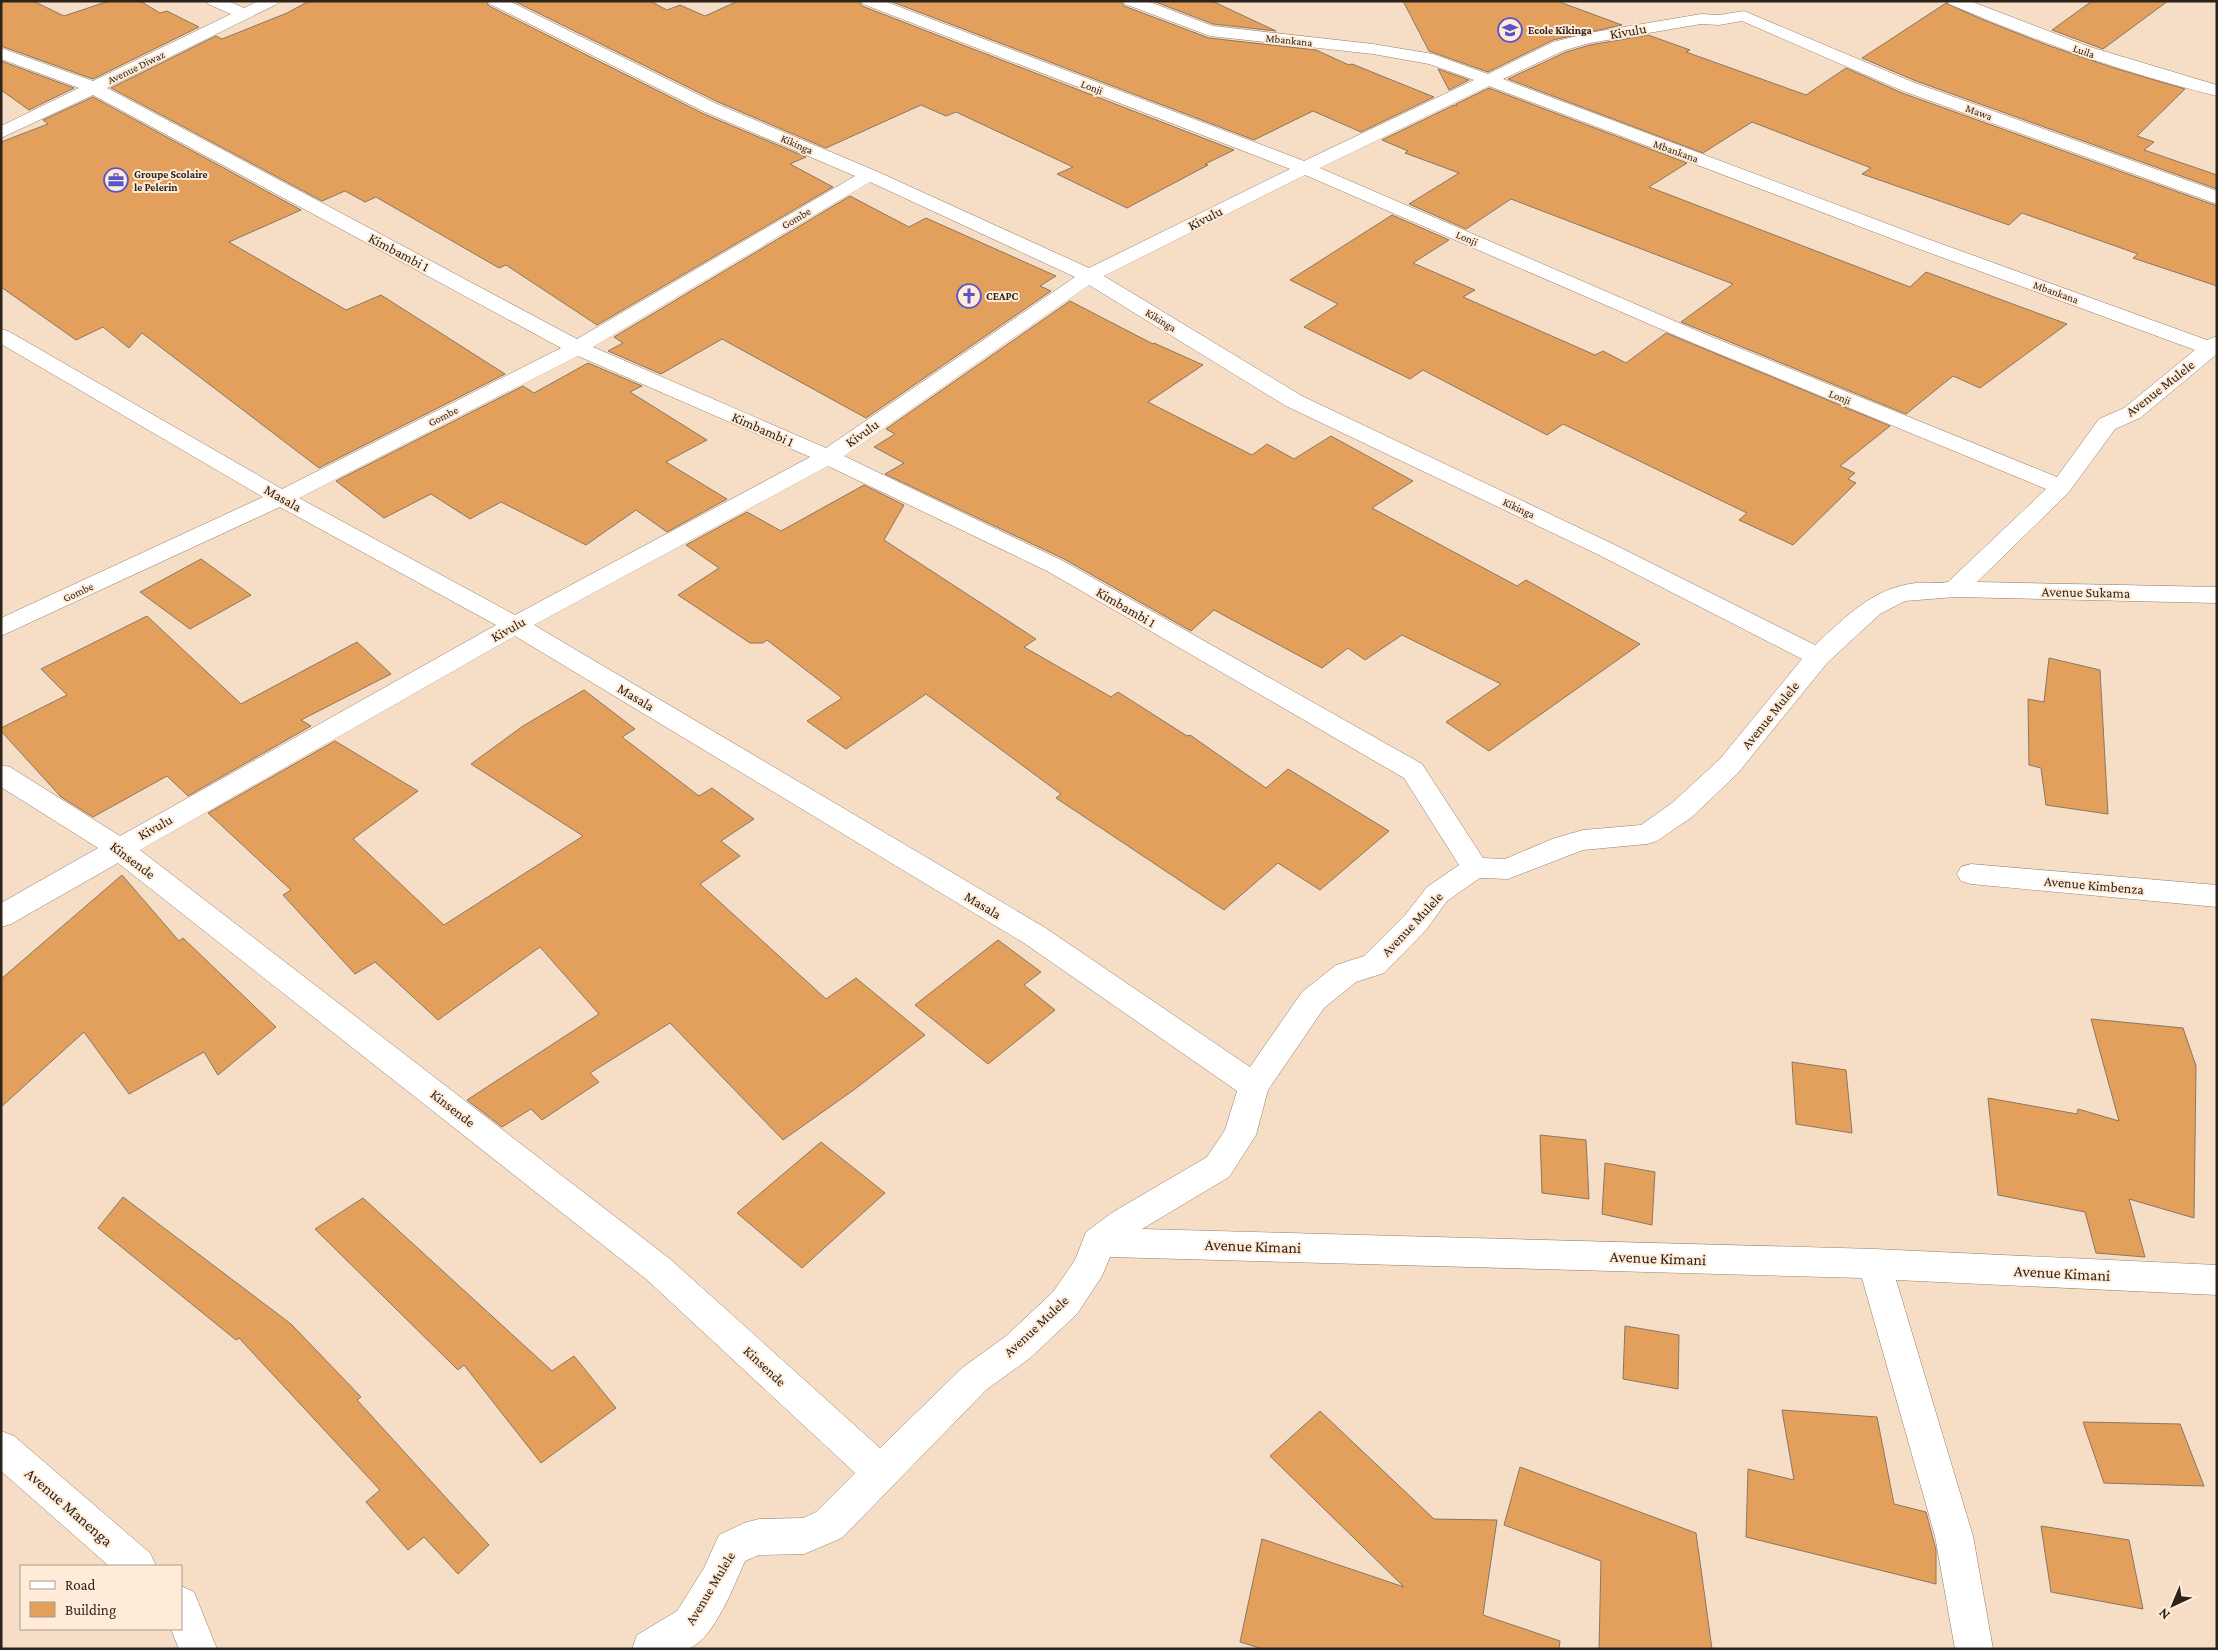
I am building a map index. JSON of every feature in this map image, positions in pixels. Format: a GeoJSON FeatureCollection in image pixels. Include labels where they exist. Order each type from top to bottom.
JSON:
{"type":"FeatureCollection","features":[{"type":"Feature","properties":{"kind":"street"},"geometry":{"type":"LineString","coordinates":[[214,1],[244,14]]}},
{"type":"Feature","properties":{"kind":"street","name":"Avenue Diwaz"},"geometry":{"type":"LineString","coordinates":[[1,133],[271,1]]}},
{"type":"Feature","properties":{"kind":"street","name":"Kikinga"},"geometry":{"type":"LineString","coordinates":[[496,1],[711,108],[869,175],[1090,276],[1294,401],[1605,549],[1818,656]]}},
{"type":"Feature","properties":{"kind":"street","name":"Lonji"},"geometry":{"type":"LineString","coordinates":[[869,1],[1305,168],[1700,339],[2061,487]]}},
{"type":"Feature","properties":{"kind":"street","name":"Mbankana"},"geometry":{"type":"LineString","coordinates":[[1131,1],[1210,31],[1402,53],[1433,59],[1918,242],[2215,346]]}},
{"type":"Feature","properties":{"kind":"street","name":"Luila"},"geometry":{"type":"LineString","coordinates":[[1954,1],[2015,28],[2146,71],[2217,91]]}},
{"type":"Feature","properties":{"kind":"street","name":"Kivulu"},"geometry":{"type":"LineString","coordinates":[[1,916],[118,848],[515,625],[828,457],[1090,276],[1305,168],[1559,46],[1589,38],[1694,20],[1719,20],[1744,16]]}},
{"type":"Feature","properties":{"kind":"street","name":"Mawa"},"geometry":{"type":"LineString","coordinates":[[1744,16],[1909,87],[2217,198]]}},
{"type":"Feature","properties":{"kind":"street","name":"Kimbambi 1"},"geometry":{"type":"LineString","coordinates":[[1,53],[94,88],[577,348],[828,457],[1055,566],[1413,771],[1475,868]]}},
{"type":"Feature","properties":{"kind":"street","name":"Gombe"},"geometry":{"type":"LineString","coordinates":[[1,628],[281,498],[577,348],[869,175]]}},
{"type":"Feature","properties":{"kind":"street","name":"Masala"},"geometry":{"type":"LineString","coordinates":[[1,335],[281,498],[515,625],[1034,935],[1254,1086]]}},
{"type":"Feature","properties":{"kind":"street","name":"Avenue Mulele"},"geometry":{"type":"LineString","coordinates":[[651,1649],[691,1625],[717,1581],[732,1548],[744,1541],[759,1537],[804,1536],[829,1525],[974,1379],[1018,1347],[1065,1303],[1090,1266],[1098,1242],[1125,1222],[1218,1167],[1240,1135],[1254,1086],[1313,1000],[1346,973],[1374,964],[1416,922],[1437,894],[1475,868],[1508,869],[1562,846],[1583,840],[1647,834],[1682,810],[1729,766],[1818,656],[1871,608],[1898,595],[1917,591],[1936,592],[1954,589],[2061,487],[2107,424],[2132,413],[2215,346]]}},
{"type":"Feature","properties":{"kind":"street","name":"Avenue Sukama"},"geometry":{"type":"LineString","coordinates":[[1954,589],[2217,595]]}},
{"type":"Feature","properties":{"kind":"street","name":"Kinsende"},"geometry":{"type":"LineString","coordinates":[[1,774],[118,848],[658,1269],[881,1473]]}},
{"type":"Feature","properties":{"kind":"street","name":"Avenue Kimbenza"},"geometry":{"type":"LineString","coordinates":[[1971,874],[2217,896]]}},
{"type":"Feature","properties":{"kind":"street","name":"Avenue Kimani"},"geometry":{"type":"LineString","coordinates":[[1098,1242],[1875,1264],[2217,1280]]}},
{"type":"Feature","properties":{"kind":"street"},"geometry":{"type":"LineString","coordinates":[[1875,1264],[1954,1536],[1974,1649]]}},
{"type":"Feature","properties":{"kind":"street","name":"Avenue Manenga"},"geometry":{"type":"LineString","coordinates":[[1,1448],[136,1565]]}},
{"type":"Feature","properties":{"kind":"street"},"geometry":{"type":"LineString","coordinates":[[182,1608],[198,1649]]}},
{"type":"Feature","properties":{"kind":"building"},"geometry":{"type":"Polygon","coordinates":[[[1,1],[33,1],[64,16],[109,1],[140,1],[160,13],[167,11],[199,27],[93,79],[1,46],[1,1]]]}},
{"type":"Feature","properties":{"kind":"building"},"geometry":{"type":"Polygon","coordinates":[[[309,1],[486,1],[489,6],[704,114],[806,157],[790,164],[833,187],[597,325],[506,265],[499,268],[376,197],[365,202],[345,191],[322,201],[111,88],[216,36],[222,39],[287,13],[309,1]]]}},
{"type":"Feature","properties":{"kind":"building"},"geometry":{"type":"Polygon","coordinates":[[[514,1],[650,1],[667,10],[680,5],[705,16],[738,1],[859,1],[862,6],[1234,150],[1205,164],[1208,165],[1127,208],[1057,174],[1073,167],[956,112],[946,116],[921,105],[826,148],[718,102],[514,1]]]}},
{"type":"Feature","properties":{"kind":"building"},"geometry":{"type":"Polygon","coordinates":[[[890,1],[1121,1],[1124,6],[1209,38],[1316,50],[1349,65],[1352,64],[1434,97],[1361,132],[1313,111],[1254,140],[890,1]]]}},
{"type":"Feature","properties":{"kind":"building"},"geometry":{"type":"Polygon","coordinates":[[[1153,1],[1212,1],[1276,31],[1213,24],[1153,1]]]}},
{"type":"Feature","properties":{"kind":"building"},"geometry":{"type":"Polygon","coordinates":[[[1403,1],[1557,1],[1622,25],[1553,40],[1488,72],[1429,51],[1403,1]]]}},
{"type":"Feature","properties":{"kind":"building"},"geometry":{"type":"Polygon","coordinates":[[[2092,1],[2168,1],[2103,49],[2052,30],[2092,1]]]}},
{"type":"Feature","properties":{"kind":"building"},"geometry":{"type":"Polygon","coordinates":[[[1946,3],[2047,45],[2114,68],[2185,89],[2137,136],[2154,142],[2144,150],[2217,175],[2217,189],[1916,81],[1862,58],[1946,3]]]}},
{"type":"Feature","properties":{"kind":"building"},"geometry":{"type":"Polygon","coordinates":[[[1648,35],[1690,50],[1686,52],[1806,95],[1846,68],[1902,93],[2217,206],[2217,286],[2133,258],[2138,254],[2022,213],[2009,225],[1862,174],[1871,168],[1752,122],[1703,153],[1508,79],[1566,52],[1590,45],[1648,35]]]}},
{"type":"Feature","properties":{"kind":"building"},"geometry":{"type":"Polygon","coordinates":[[[1,61],[74,88],[29,110],[1,90],[1,61]]]}},
{"type":"Feature","properties":{"kind":"building"},"geometry":{"type":"Polygon","coordinates":[[[1438,69],[1469,80],[1449,90],[1438,69]]]}},
{"type":"Feature","properties":{"kind":"building"},"geometry":{"type":"Polygon","coordinates":[[[1489,88],[1687,163],[1649,187],[1910,287],[1926,272],[2067,324],[1980,388],[1953,376],[1906,414],[1681,322],[1733,284],[1511,199],[1466,229],[1409,204],[1459,173],[1405,153],[1408,151],[1382,140],[1454,105],[1457,106],[1456,104],[1489,88]]]}},
{"type":"Feature","properties":{"kind":"building"},"geometry":{"type":"Polygon","coordinates":[[[93,97],[301,210],[229,242],[346,310],[381,295],[505,374],[319,468],[142,333],[129,348],[103,327],[76,340],[1,287],[1,142],[48,124],[43,120],[93,97]]]}},
{"type":"Feature","properties":{"kind":"building"},"geometry":{"type":"Polygon","coordinates":[[[850,196],[909,227],[926,218],[1056,276],[1040,286],[1051,291],[866,418],[722,339],[661,374],[608,351],[623,343],[614,337],[850,196]]]}},
{"type":"Feature","properties":{"kind":"building"},"geometry":{"type":"Polygon","coordinates":[[[1392,215],[1449,240],[1413,263],[1475,290],[1463,297],[1595,355],[1603,351],[1626,363],[1666,333],[1890,426],[1840,466],[1855,473],[1848,479],[1856,483],[1793,545],[1739,520],[1747,513],[1563,424],[1547,435],[1423,370],[1410,379],[1304,327],[1338,304],[1290,280],[1392,215]]]}},
{"type":"Feature","properties":{"kind":"building"},"geometry":{"type":"Polygon","coordinates":[[[1070,301],[1153,344],[1203,365],[1148,402],[1252,455],[1267,444],[1294,459],[1331,436],[1413,481],[1372,508],[1517,586],[1526,580],[1640,644],[1489,751],[1446,722],[1501,684],[1402,635],[1365,660],[1348,648],[1322,668],[1214,610],[1191,631],[1064,559],[885,474],[904,463],[874,447],[895,434],[886,429],[1070,301]]]}},
{"type":"Feature","properties":{"kind":"building"},"geometry":{"type":"Polygon","coordinates":[[[588,363],[642,386],[630,392],[707,440],[666,462],[727,499],[667,532],[636,510],[586,545],[501,502],[470,519],[431,494],[384,518],[336,481],[523,386],[534,393],[588,363]]]}},
{"type":"Feature","properties":{"kind":"building"},"geometry":{"type":"Polygon","coordinates":[[[864,485],[904,505],[884,540],[1036,639],[1024,647],[1111,697],[1118,692],[1187,736],[1190,735],[1266,788],[1288,769],[1389,831],[1320,890],[1278,863],[1224,910],[1056,798],[1061,794],[926,694],[846,749],[807,721],[842,698],[767,640],[763,643],[750,643],[678,595],[719,568],[686,545],[747,512],[781,531],[864,485]]]}},
{"type":"Feature","properties":{"kind":"building"},"geometry":{"type":"Polygon","coordinates":[[[201,559],[251,595],[190,629],[140,592],[201,559]]]}},
{"type":"Feature","properties":{"kind":"building"},"geometry":{"type":"Polygon","coordinates":[[[147,616],[241,704],[357,642],[391,674],[301,720],[311,726],[188,796],[167,776],[93,817],[61,797],[1,731],[1,728],[67,695],[41,669],[147,616]]]}},
{"type":"Feature","properties":{"kind":"building"},"geometry":{"type":"Polygon","coordinates":[[[2049,658],[2100,670],[2108,814],[2046,805],[2041,768],[2029,765],[2028,699],[2044,702],[2049,658]]]}},
{"type":"Feature","properties":{"kind":"building"},"geometry":{"type":"Polygon","coordinates":[[[584,690],[635,729],[622,737],[699,796],[712,788],[754,819],[721,841],[740,856],[700,884],[826,999],[856,978],[925,1035],[855,1089],[783,1140],[670,1023],[590,1073],[599,1082],[542,1120],[531,1109],[502,1127],[467,1100],[599,1014],[540,947],[438,1020],[375,962],[355,974],[283,895],[291,890],[208,813],[335,741],[418,791],[353,839],[444,925],[583,836],[471,764],[523,726],[584,690]]]}},
{"type":"Feature","properties":{"kind":"building"},"geometry":{"type":"Polygon","coordinates":[[[122,875],[179,941],[183,938],[276,1027],[218,1075],[204,1052],[129,1094],[84,1032],[1,1107],[1,979],[122,875]]]}},
{"type":"Feature","properties":{"kind":"building"},"geometry":{"type":"Polygon","coordinates":[[[998,940],[1041,972],[1024,985],[1055,1010],[988,1064],[915,1005],[998,940]]]}},
{"type":"Feature","properties":{"kind":"building"},"geometry":{"type":"Polygon","coordinates":[[[2091,1019],[2183,1028],[2196,1066],[2194,1218],[2129,1199],[2145,1257],[2096,1253],[2085,1212],[1998,1195],[1988,1098],[2077,1114],[2078,1109],[2119,1121],[2091,1019]]]}},
{"type":"Feature","properties":{"kind":"building"},"geometry":{"type":"Polygon","coordinates":[[[1792,1062],[1846,1070],[1852,1133],[1796,1124],[1792,1062]]]}},
{"type":"Feature","properties":{"kind":"building"},"geometry":{"type":"Polygon","coordinates":[[[1540,1135],[1586,1140],[1589,1199],[1542,1193],[1540,1135]]]}},
{"type":"Feature","properties":{"kind":"building"},"geometry":{"type":"Polygon","coordinates":[[[821,1142],[885,1193],[802,1268],[737,1213],[821,1142]]]}},
{"type":"Feature","properties":{"kind":"building"},"geometry":{"type":"Polygon","coordinates":[[[1605,1163],[1655,1172],[1652,1225],[1602,1214],[1605,1163]]]}},
{"type":"Feature","properties":{"kind":"building"},"geometry":{"type":"Polygon","coordinates":[[[123,1197],[291,1324],[361,1397],[357,1400],[489,1545],[458,1574],[424,1537],[408,1550],[366,1502],[380,1490],[239,1338],[236,1340],[98,1228],[123,1197]]]}},
{"type":"Feature","properties":{"kind":"building"},"geometry":{"type":"Polygon","coordinates":[[[363,1198],[552,1371],[574,1356],[616,1408],[541,1463],[464,1365],[458,1370],[315,1229],[363,1198]]]}},
{"type":"Feature","properties":{"kind":"building"},"geometry":{"type":"Polygon","coordinates":[[[1625,1326],[1679,1335],[1678,1389],[1623,1379],[1625,1326]]]}},
{"type":"Feature","properties":{"kind":"building"},"geometry":{"type":"Polygon","coordinates":[[[1782,1410],[1877,1417],[1894,1504],[1926,1512],[1936,1550],[1936,1584],[1746,1537],[1748,1469],[1794,1480],[1782,1410]]]}},
{"type":"Feature","properties":{"kind":"building"},"geometry":{"type":"Polygon","coordinates":[[[1320,1411],[1434,1519],[1497,1520],[1483,1615],[1560,1641],[1559,1649],[1263,1649],[1240,1642],[1262,1539],[1404,1587],[1270,1456],[1320,1411]]]}},
{"type":"Feature","properties":{"kind":"building"},"geometry":{"type":"Polygon","coordinates":[[[2083,1422],[2180,1424],[2204,1486],[2104,1483],[2083,1422]]]}},
{"type":"Feature","properties":{"kind":"building"},"geometry":{"type":"Polygon","coordinates":[[[1520,1467],[1696,1533],[1712,1649],[1599,1649],[1601,1561],[1504,1525],[1520,1467]]]}},
{"type":"Feature","properties":{"kind":"building"},"geometry":{"type":"Polygon","coordinates":[[[2041,1526],[2129,1540],[2143,1609],[2051,1592],[2041,1526]]]}},
{"type":"Feature","properties":{"kind":"place","name":"Ecole Kikinga"},"geometry":{"type":"Point","coordinates":[1510,30]}},
{"type":"Feature","properties":{"kind":"place","name":"Groupe Scolaire le Pelerin"},"geometry":{"type":"Point","coordinates":[116,180]}},
{"type":"Feature","properties":{"kind":"place","name":"CEAPC"},"geometry":{"type":"Point","coordinates":[969,296]}}]}
